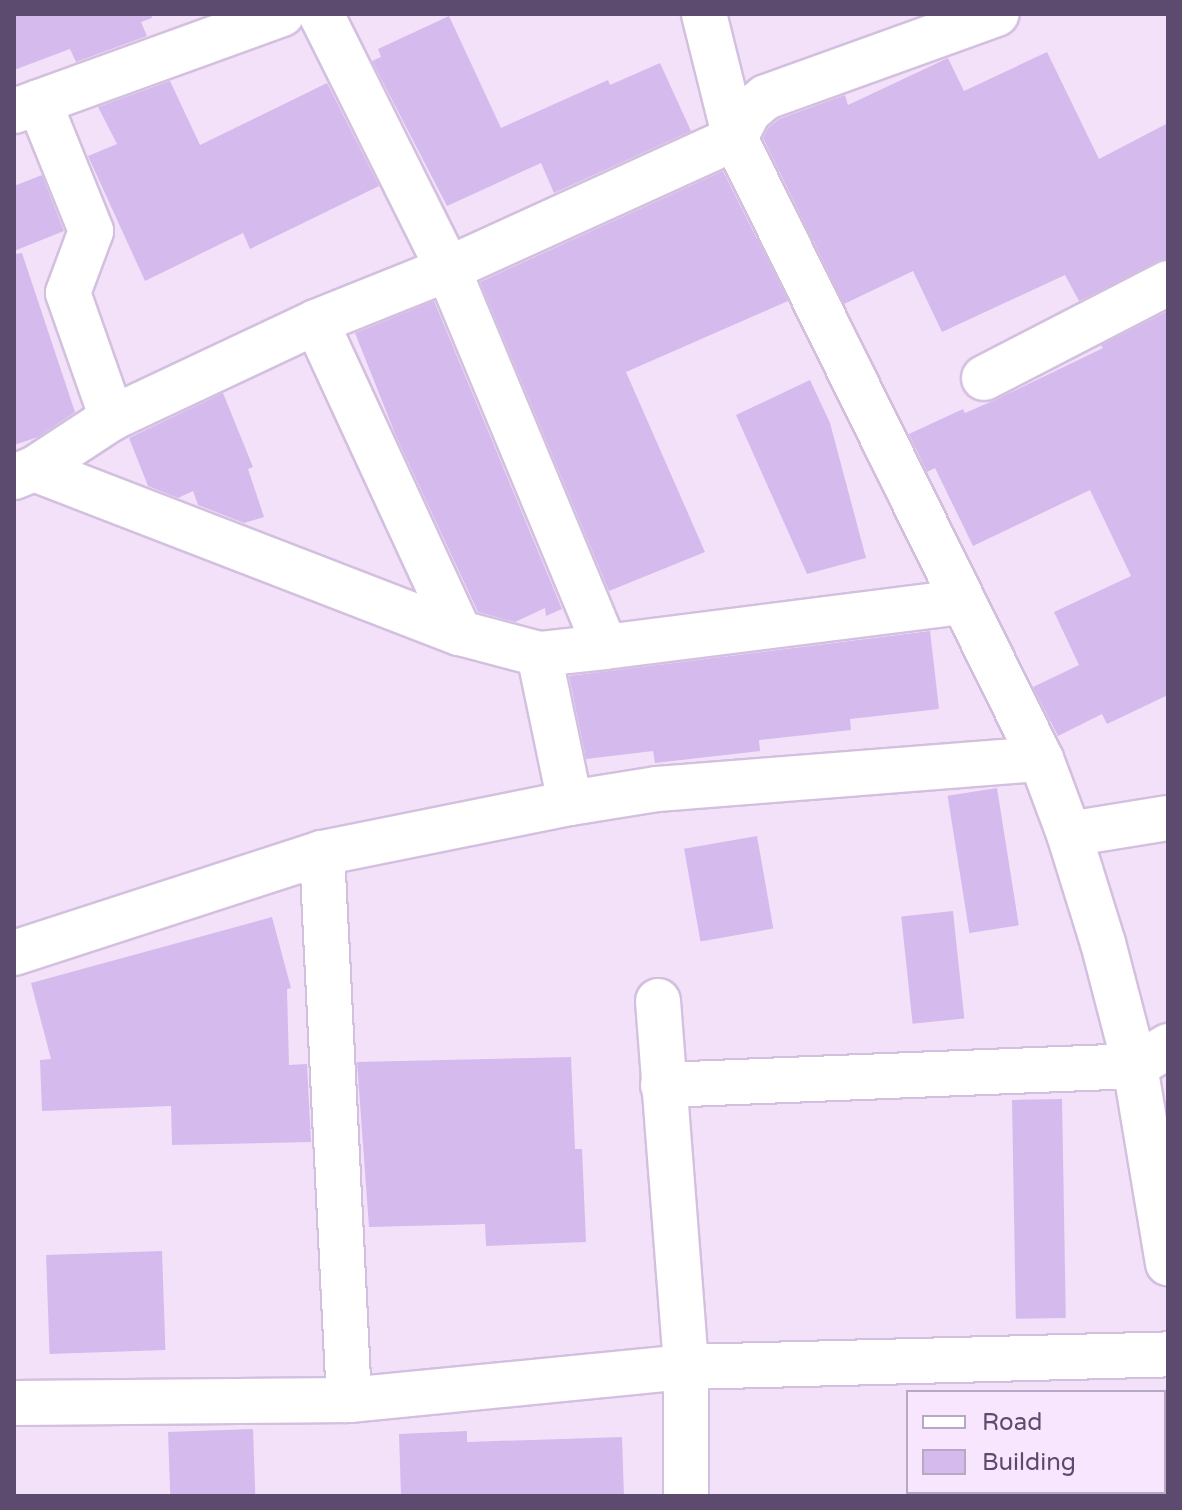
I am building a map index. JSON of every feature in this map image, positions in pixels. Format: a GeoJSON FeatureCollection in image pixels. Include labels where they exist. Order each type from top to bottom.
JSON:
{"type":"FeatureCollection","features":[{"type":"Feature","properties":{"kind":"street"},"geometry":{"type":"LineString","coordinates":[[112,418],[68,293],[91,231],[26,106],[282,14]]}},
{"type":"Feature","properties":{"kind":"street"},"geometry":{"type":"LineString","coordinates":[[321,14],[448,269],[605,647]]}},
{"type":"Feature","properties":{"kind":"street"},"geometry":{"type":"LineString","coordinates":[[704,14],[735,138],[1041,759],[1069,834],[1103,943],[1152,1056],[1168,1263]]}},
{"type":"Feature","properties":{"kind":"street"},"geometry":{"type":"LineString","coordinates":[[24,473],[112,418],[316,322],[448,269],[735,138],[748,112],[766,97],[996,14]]}},
{"type":"Feature","properties":{"kind":"street"},"geometry":{"type":"LineString","coordinates":[[984,378],[1168,283]]}},
{"type":"Feature","properties":{"kind":"street"},"geometry":{"type":"LineString","coordinates":[[316,322],[460,633]]}},
{"type":"Feature","properties":{"kind":"street"},"geometry":{"type":"LineString","coordinates":[[24,473],[460,633],[539,654],[961,602]]}},
{"type":"Feature","properties":{"kind":"street"},"geometry":{"type":"LineString","coordinates":[[539,654],[570,803]]}},
{"type":"Feature","properties":{"kind":"street"},"geometry":{"type":"LineString","coordinates":[[14,953],[322,853],[570,803],[657,789],[1041,759]]}},
{"type":"Feature","properties":{"kind":"street"},"geometry":{"type":"LineString","coordinates":[[1069,834],[1168,818]]}},
{"type":"Feature","properties":{"kind":"street"},"geometry":{"type":"LineString","coordinates":[[322,853],[349,1400]]}},
{"type":"Feature","properties":{"kind":"street"},"geometry":{"type":"LineString","coordinates":[[658,1001],[686,1367],[686,1496]]}},
{"type":"Feature","properties":{"kind":"street"},"geometry":{"type":"LineString","coordinates":[[663,1085],[1152,1056]]}},
{"type":"Feature","properties":{"kind":"street"},"geometry":{"type":"LineString","coordinates":[[14,1403],[349,1400],[686,1367],[1168,1354]]}},
{"type":"Feature","properties":{"kind":"street"},"geometry":{"type":"LineString","coordinates":[[14,1368],[14,1426]]}},
{"type":"Feature","properties":{"kind":"building"},"geometry":{"type":"Polygon","coordinates":[[[14,14],[151,14],[152,18],[141,22],[147,36],[76,62],[70,49],[14,70],[14,14]]]}},
{"type":"Feature","properties":{"kind":"building"},"geometry":{"type":"Polygon","coordinates":[[[449,16],[501,128],[608,80],[610,85],[660,63],[691,131],[554,193],[541,163],[447,206],[372,61],[381,57],[378,49],[449,16]]]}},
{"type":"Feature","properties":{"kind":"building"},"geometry":{"type":"Polygon","coordinates":[[[1047,52],[1099,159],[1168,123],[1168,258],[1079,301],[1065,275],[942,332],[913,271],[844,304],[763,138],[768,128],[779,119],[845,95],[848,105],[948,58],[964,91],[1047,52]]]}},
{"type":"Feature","properties":{"kind":"building"},"geometry":{"type":"Polygon","coordinates":[[[170,81],[200,145],[327,83],[379,186],[250,249],[243,233],[145,281],[88,156],[117,144],[98,107],[170,81]]]}},
{"type":"Feature","properties":{"kind":"building"},"geometry":{"type":"Polygon","coordinates":[[[723,171],[788,301],[626,372],[705,552],[609,591],[480,282],[723,171]]]}},
{"type":"Feature","properties":{"kind":"building"},"geometry":{"type":"Polygon","coordinates":[[[42,175],[64,231],[14,251],[14,186],[42,175]]]}},
{"type":"Feature","properties":{"kind":"building"},"geometry":{"type":"Polygon","coordinates":[[[22,253],[75,412],[38,437],[14,445],[14,254],[22,253]]]}},
{"type":"Feature","properties":{"kind":"building"},"geometry":{"type":"Polygon","coordinates":[[[434,301],[562,609],[546,616],[545,608],[515,622],[478,612],[396,436],[355,333],[434,301]]]}},
{"type":"Feature","properties":{"kind":"building"},"geometry":{"type":"Polygon","coordinates":[[[1168,311],[1168,695],[1107,724],[1102,714],[1058,736],[1033,687],[1079,665],[1054,612],[1131,576],[1090,490],[973,546],[935,468],[927,472],[909,434],[963,409],[965,413],[995,400],[1103,348],[1101,345],[1168,311]]]}},
{"type":"Feature","properties":{"kind":"building"},"geometry":{"type":"Polygon","coordinates":[[[810,380],[830,423],[866,558],[807,574],[736,415],[810,380]]]}},
{"type":"Feature","properties":{"kind":"building"},"geometry":{"type":"Polygon","coordinates":[[[223,393],[253,467],[248,469],[264,517],[244,523],[198,505],[193,491],[178,498],[148,486],[129,438],[223,393]]]}},
{"type":"Feature","properties":{"kind":"building"},"geometry":{"type":"Polygon","coordinates":[[[930,631],[939,709],[850,719],[851,730],[759,740],[760,751],[655,763],[653,751],[586,759],[569,676],[930,631]]]}},
{"type":"Feature","properties":{"kind":"building"},"geometry":{"type":"Polygon","coordinates":[[[997,788],[1019,925],[969,933],[948,796],[997,788]]]}},
{"type":"Feature","properties":{"kind":"building"},"geometry":{"type":"Polygon","coordinates":[[[757,836],[773,929],[700,941],[684,849],[757,836]]]}},
{"type":"Feature","properties":{"kind":"building"},"geometry":{"type":"Polygon","coordinates":[[[953,911],[964,1018],[913,1024],[901,916],[953,911]]]}},
{"type":"Feature","properties":{"kind":"building"},"geometry":{"type":"Polygon","coordinates":[[[272,917],[291,988],[287,989],[289,1065],[307,1064],[311,1142],[172,1145],[171,1106],[42,1111],[40,1060],[51,1059],[31,983],[272,917]]]}},
{"type":"Feature","properties":{"kind":"building"},"geometry":{"type":"Polygon","coordinates":[[[571,1057],[575,1149],[582,1149],[586,1242],[486,1246],[485,1224],[369,1227],[357,1062],[571,1057]]]}},
{"type":"Feature","properties":{"kind":"building"},"geometry":{"type":"Polygon","coordinates":[[[1062,1099],[1066,1318],[1016,1319],[1012,1100],[1062,1099]]]}},
{"type":"Feature","properties":{"kind":"building"},"geometry":{"type":"Polygon","coordinates":[[[162,1251],[165,1350],[50,1354],[46,1255],[162,1251]]]}},
{"type":"Feature","properties":{"kind":"building"},"geometry":{"type":"Polygon","coordinates":[[[253,1429],[255,1496],[170,1496],[168,1432],[253,1429]]]}},
{"type":"Feature","properties":{"kind":"building"},"geometry":{"type":"Polygon","coordinates":[[[467,1431],[467,1442],[622,1437],[624,1496],[401,1496],[399,1434],[467,1431]]]}}]}
